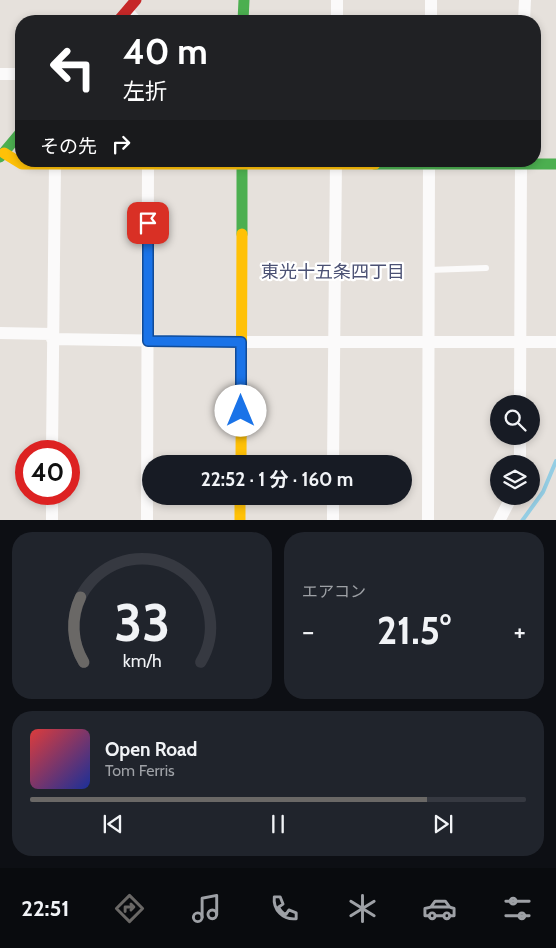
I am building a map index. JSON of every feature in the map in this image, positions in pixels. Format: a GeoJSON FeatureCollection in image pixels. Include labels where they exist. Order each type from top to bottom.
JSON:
{"type":"FeatureCollection","features":[{"type":"Feature","properties":{"kind":"street"},"geometry":{"type":"LineString","coordinates":[[123,15],[136,0]]}},
{"type":"Feature","properties":{"kind":"street"},"geometry":{"type":"LineString","coordinates":[[243,15],[244,0]]}},
{"type":"Feature","properties":{"kind":"street"},"geometry":{"type":"LineString","coordinates":[[337,0],[337,15]]}},
{"type":"Feature","properties":{"kind":"street"},"geometry":{"type":"LineString","coordinates":[[431,0],[431,15]]}},
{"type":"Feature","properties":{"kind":"street"},"geometry":{"type":"LineString","coordinates":[[524,0],[524,15]]}},
{"type":"Feature","properties":{"kind":"street"},"geometry":{"type":"LineString","coordinates":[[0,74],[15,74]]}},
{"type":"Feature","properties":{"kind":"street"},"geometry":{"type":"LineString","coordinates":[[15,139],[2,155],[15,161]]}},
{"type":"Feature","properties":{"kind":"street"},"geometry":{"type":"LineString","coordinates":[[541,164],[556,164]]}},
{"type":"Feature","properties":{"kind":"street"},"geometry":{"type":"LineString","coordinates":[[52,440],[55,167]]}},
{"type":"Feature","properties":{"kind":"street"},"geometry":{"type":"LineString","coordinates":[[147,520],[148,167]]}},
{"type":"Feature","properties":{"kind":"street"},"geometry":{"type":"LineString","coordinates":[[241,455],[242,167]]}},
{"type":"Feature","properties":{"kind":"street"},"geometry":{"type":"LineString","coordinates":[[333,455],[336,167]]}},
{"type":"Feature","properties":{"kind":"street"},"geometry":{"type":"LineString","coordinates":[[428,520],[429,167]]}},
{"type":"Feature","properties":{"kind":"street"},"geometry":{"type":"LineString","coordinates":[[520,395],[521,167]]}},
{"type":"Feature","properties":{"kind":"street"},"geometry":{"type":"LineString","coordinates":[[0,333],[148,341],[556,342]]}},
{"type":"Feature","properties":{"kind":"street"},"geometry":{"type":"LineString","coordinates":[[52,505],[52,520]]}},
{"type":"Feature","properties":{"kind":"street"},"geometry":{"type":"LineString","coordinates":[[240,505],[240,520]]}},
{"type":"Feature","properties":{"kind":"street"},"geometry":{"type":"LineString","coordinates":[[333,505],[333,520]]}},
{"type":"Feature","properties":{"kind":"street"},"geometry":{"type":"LineString","coordinates":[[499,520],[507,505]]}},
{"type":"Feature","properties":{"kind":"lane"},"geometry":{"type":"LineString","coordinates":[[429,270],[486,268]]}},
{"type":"Feature","properties":{"kind":"waterway"},"geometry":{"type":"LineString","coordinates":[[523,520],[543,492],[556,461]]}},
{"type":"Feature","properties":{"kind":"traffic: fast"},"geometry":{"type":"LineString","coordinates":[[243,15],[244,0]]}},
{"type":"Feature","properties":{"kind":"traffic: fast"},"geometry":{"type":"LineString","coordinates":[[0,157],[15,139]]}},
{"type":"Feature","properties":{"kind":"traffic: fast"},"geometry":{"type":"LineString","coordinates":[[541,164],[556,164]]}},
{"type":"Feature","properties":{"kind":"traffic: fast"},"geometry":{"type":"LineString","coordinates":[[242,167],[242,234]]}},
{"type":"Feature","properties":{"kind":"traffic: slow"},"geometry":{"type":"LineString","coordinates":[[4,153],[15,160]]}},
{"type":"Feature","properties":{"kind":"traffic: slow"},"geometry":{"type":"LineString","coordinates":[[241,455],[242,234]]}},
{"type":"Feature","properties":{"kind":"traffic: slow"},"geometry":{"type":"LineString","coordinates":[[240,505],[240,520]]}},
{"type":"Feature","properties":{"kind":"traffic: jam"},"geometry":{"type":"LineString","coordinates":[[123,15],[136,0]]}},
{"type":"Feature","properties":{"kind":"district","name":"東光十五条四丁目"},"geometry":{"type":"Point","coordinates":[333,272]}},
{"type":"Feature","properties":{"kind":"route"},"geometry":{"type":"LineString","coordinates":[[148,223],[148,341],[241,342],[241,411]]}}]}
